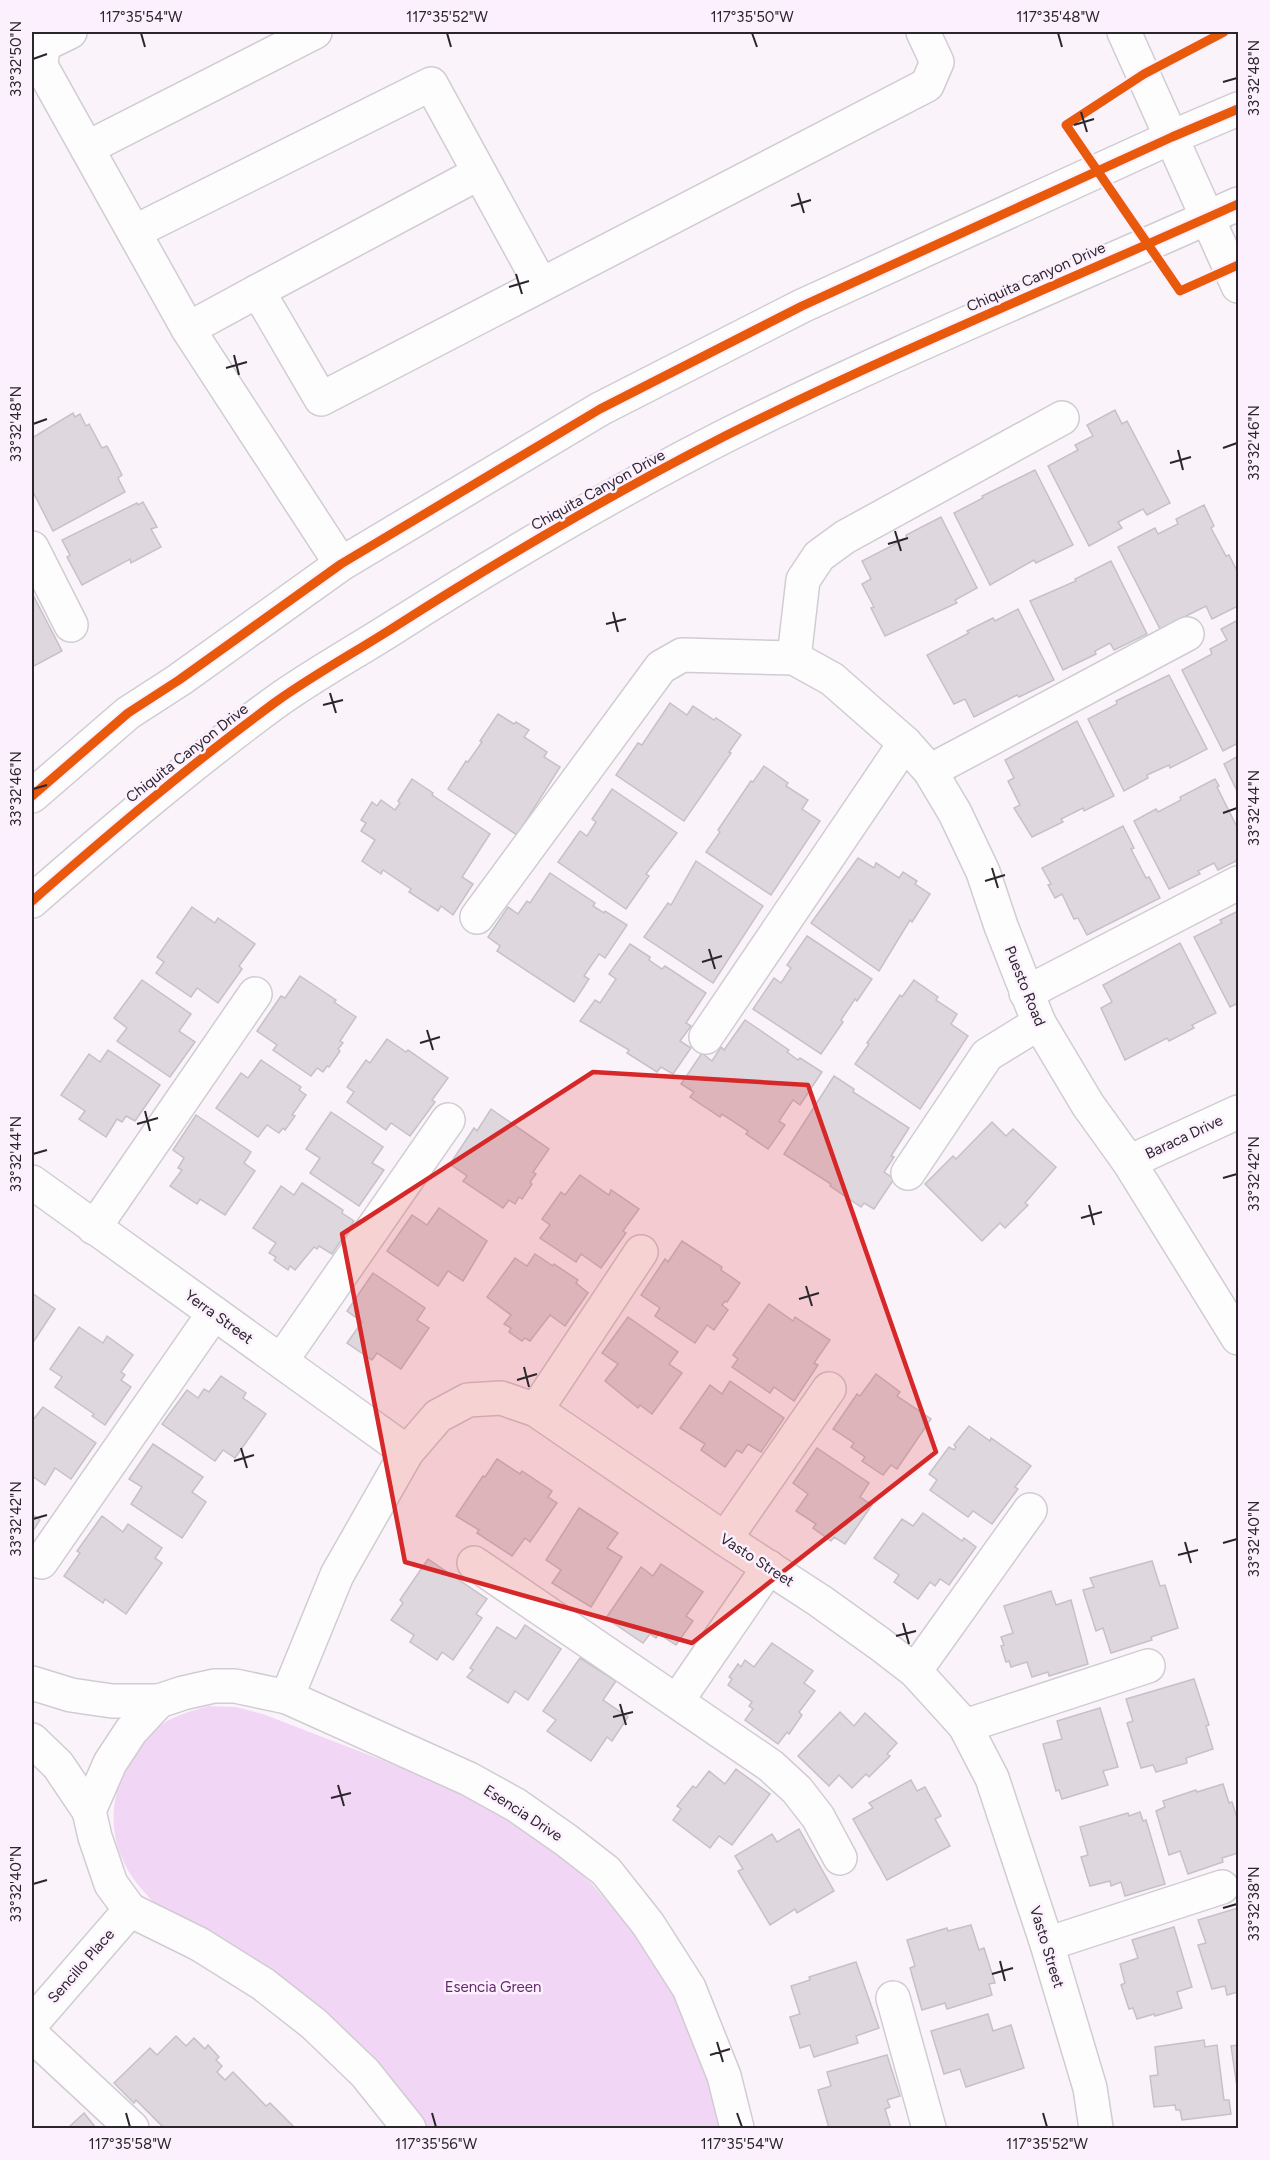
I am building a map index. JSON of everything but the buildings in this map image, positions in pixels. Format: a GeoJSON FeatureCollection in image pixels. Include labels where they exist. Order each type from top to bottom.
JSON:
{"type":"FeatureCollection","features":[{"type":"Feature","properties":{"kind":"street"},"geometry":{"type":"LineString","coordinates":[[70,32],[43,45],[41,66],[188,329],[341,564]]}},
{"type":"Feature","properties":{"kind":"street"},"geometry":{"type":"LineString","coordinates":[[87,148],[315,32]]}},
{"type":"Feature","properties":{"kind":"street"},"geometry":{"type":"LineString","coordinates":[[258,291],[321,399],[927,86],[937,62],[923,32]]}},
{"type":"Feature","properties":{"kind":"street"},"geometry":{"type":"LineString","coordinates":[[1124,32],[1239,286]]}},
{"type":"Feature","properties":{"kind":"street"},"geometry":{"type":"LineString","coordinates":[[134,232],[430,84],[542,285]]}},
{"type":"Feature","properties":{"kind":"street"},"geometry":{"type":"LineString","coordinates":[[32,796],[128,713],[179,680],[341,564],[600,409],[802,306],[1172,137],[1239,109]]}},
{"type":"Feature","properties":{"kind":"street"},"geometry":{"type":"LineString","coordinates":[[188,329],[479,173]]}},
{"type":"Feature","properties":{"kind":"street","name":"Chiquita Canyon Drive"},"geometry":{"type":"LineString","coordinates":[[32,901],[160,792],[279,699],[451,591],[632,486],[726,436],[919,345],[1239,204]]}},
{"type":"Feature","properties":{"kind":"street"},"geometry":{"type":"LineString","coordinates":[[477,917],[661,667],[682,654],[794,658],[803,580],[819,556],[845,537],[1062,418]]}},
{"type":"Feature","properties":{"kind":"street"},"geometry":{"type":"LineString","coordinates":[[32,548],[71,625]]}},
{"type":"Feature","properties":{"kind":"street"},"geometry":{"type":"LineString","coordinates":[[930,771],[1187,634]]}},
{"type":"Feature","properties":{"kind":"street","name":"Puesto Road"},"geometry":{"type":"LineString","coordinates":[[794,658],[832,679],[904,743],[930,771],[955,813],[983,872],[1039,1023],[1088,1105],[1129,1162],[1235,1322]]}},
{"type":"Feature","properties":{"kind":"street"},"geometry":{"type":"LineString","coordinates":[[706,1037],[904,743]]}},
{"type":"Feature","properties":{"kind":"street"},"geometry":{"type":"LineString","coordinates":[[1026,993],[1239,883]]}},
{"type":"Feature","properties":{"kind":"street"},"geometry":{"type":"LineString","coordinates":[[94,1228],[255,994]]}},
{"type":"Feature","properties":{"kind":"street"},"geometry":{"type":"LineString","coordinates":[[908,1173],[987,1055],[1039,1023]]}},
{"type":"Feature","properties":{"kind":"street","name":"Baraca Drive"},"geometry":{"type":"LineString","coordinates":[[1129,1162],[1239,1112]]}},
{"type":"Feature","properties":{"kind":"street"},"geometry":{"type":"LineString","coordinates":[[281,1361],[448,1120]]}},
{"type":"Feature","properties":{"kind":"street","name":"Yerra Street"},"geometry":{"type":"LineString","coordinates":[[32,1182],[407,1452]]}},
{"type":"Feature","properties":{"kind":"street"},"geometry":{"type":"LineString","coordinates":[[536,1410],[640,1252]]}},
{"type":"Feature","properties":{"kind":"street"},"geometry":{"type":"LineString","coordinates":[[40,1562],[214,1313]]}},
{"type":"Feature","properties":{"kind":"street"},"geometry":{"type":"LineString","coordinates":[[724,1539],[830,1389]]}},
{"type":"Feature","properties":{"kind":"street","name":"Vasto Street"},"geometry":{"type":"LineString","coordinates":[[287,1697],[338,1575],[407,1452],[438,1416],[468,1400],[501,1398],[536,1410],[724,1539],[820,1601],[915,1671],[965,1726],[992,1778],[1047,1944],[1090,2088],[1096,2128]]}},
{"type":"Feature","properties":{"kind":"street"},"geometry":{"type":"LineString","coordinates":[[915,1671],[1030,1510]]}},
{"type":"Feature","properties":{"kind":"street"},"geometry":{"type":"LineString","coordinates":[[474,1563],[771,1766],[797,1790],[818,1817],[840,1858]]}},
{"type":"Feature","properties":{"kind":"street"},"geometry":{"type":"LineString","coordinates":[[677,1701],[769,1567]]}},
{"type":"Feature","properties":{"kind":"street"},"geometry":{"type":"LineString","coordinates":[[965,1726],[1148,1666]]}},
{"type":"Feature","properties":{"kind":"street","name":"Esencia Drive"},"geometry":{"type":"LineString","coordinates":[[32,1683],[71,1695],[112,1701],[159,1701],[214,1686],[235,1686],[287,1697],[469,1779],[516,1805],[606,1871],[648,1924],[689,1988],[724,2076],[737,2128]]}},
{"type":"Feature","properties":{"kind":"street","name":"Esencia Drive"},"geometry":{"type":"LineString","coordinates":[[90,1811],[110,1763],[131,1731],[159,1701]]}},
{"type":"Feature","properties":{"kind":"street"},"geometry":{"type":"LineString","coordinates":[[32,1740],[58,1765],[90,1811],[95,1838],[111,1884],[130,1910],[199,1944],[263,1984],[315,2024],[365,2073],[409,2128]]}},
{"type":"Feature","properties":{"kind":"street"},"geometry":{"type":"LineString","coordinates":[[1047,1944],[1222,1887]]}},
{"type":"Feature","properties":{"kind":"street","name":"Sencillo Place"},"geometry":{"type":"LineString","coordinates":[[32,2023],[130,1910]]}},
{"type":"Feature","properties":{"kind":"street"},"geometry":{"type":"LineString","coordinates":[[893,1998],[929,2128]]}},
{"type":"Feature","properties":{"kind":"street"},"geometry":{"type":"LineString","coordinates":[[32,2035],[132,2128]]}},
{"type":"Feature","properties":{"kind":"highlighted area"},"geometry":{"type":"Polygon","coordinates":[[[593,1072],[808,1085],[936,1452],[692,1643],[405,1562],[342,1234],[593,1072]]]}},
{"type":"Feature","properties":{"kind":"green space","name":"Esencia Green"},"geometry":{"type":"Polygon","coordinates":[[[208,1706],[236,1707],[263,1714],[444,1784],[495,1810],[544,1841],[591,1883],[627,1924],[660,1968],[682,2006],[725,2128],[424,2128],[159,1908],[137,1884],[124,1864],[116,1839],[114,1820],[119,1784],[126,1767],[135,1751],[161,1725],[178,1716],[208,1706]]]}},
{"type":"Feature","properties":{"kind":"cycle path"},"geometry":{"type":"LineString","coordinates":[[1224,32],[1144,74],[1066,125],[1180,291],[1238,265]]}},
{"type":"Feature","properties":{"kind":"cycle path"},"geometry":{"type":"LineString","coordinates":[[32,796],[128,713],[179,680],[341,564],[600,409],[802,306],[1238,109]]}},
{"type":"Feature","properties":{"kind":"cycle path"},"geometry":{"type":"LineString","coordinates":[[32,901],[152,798],[277,701],[559,527],[641,480],[788,405],[1238,204]]}}]}
